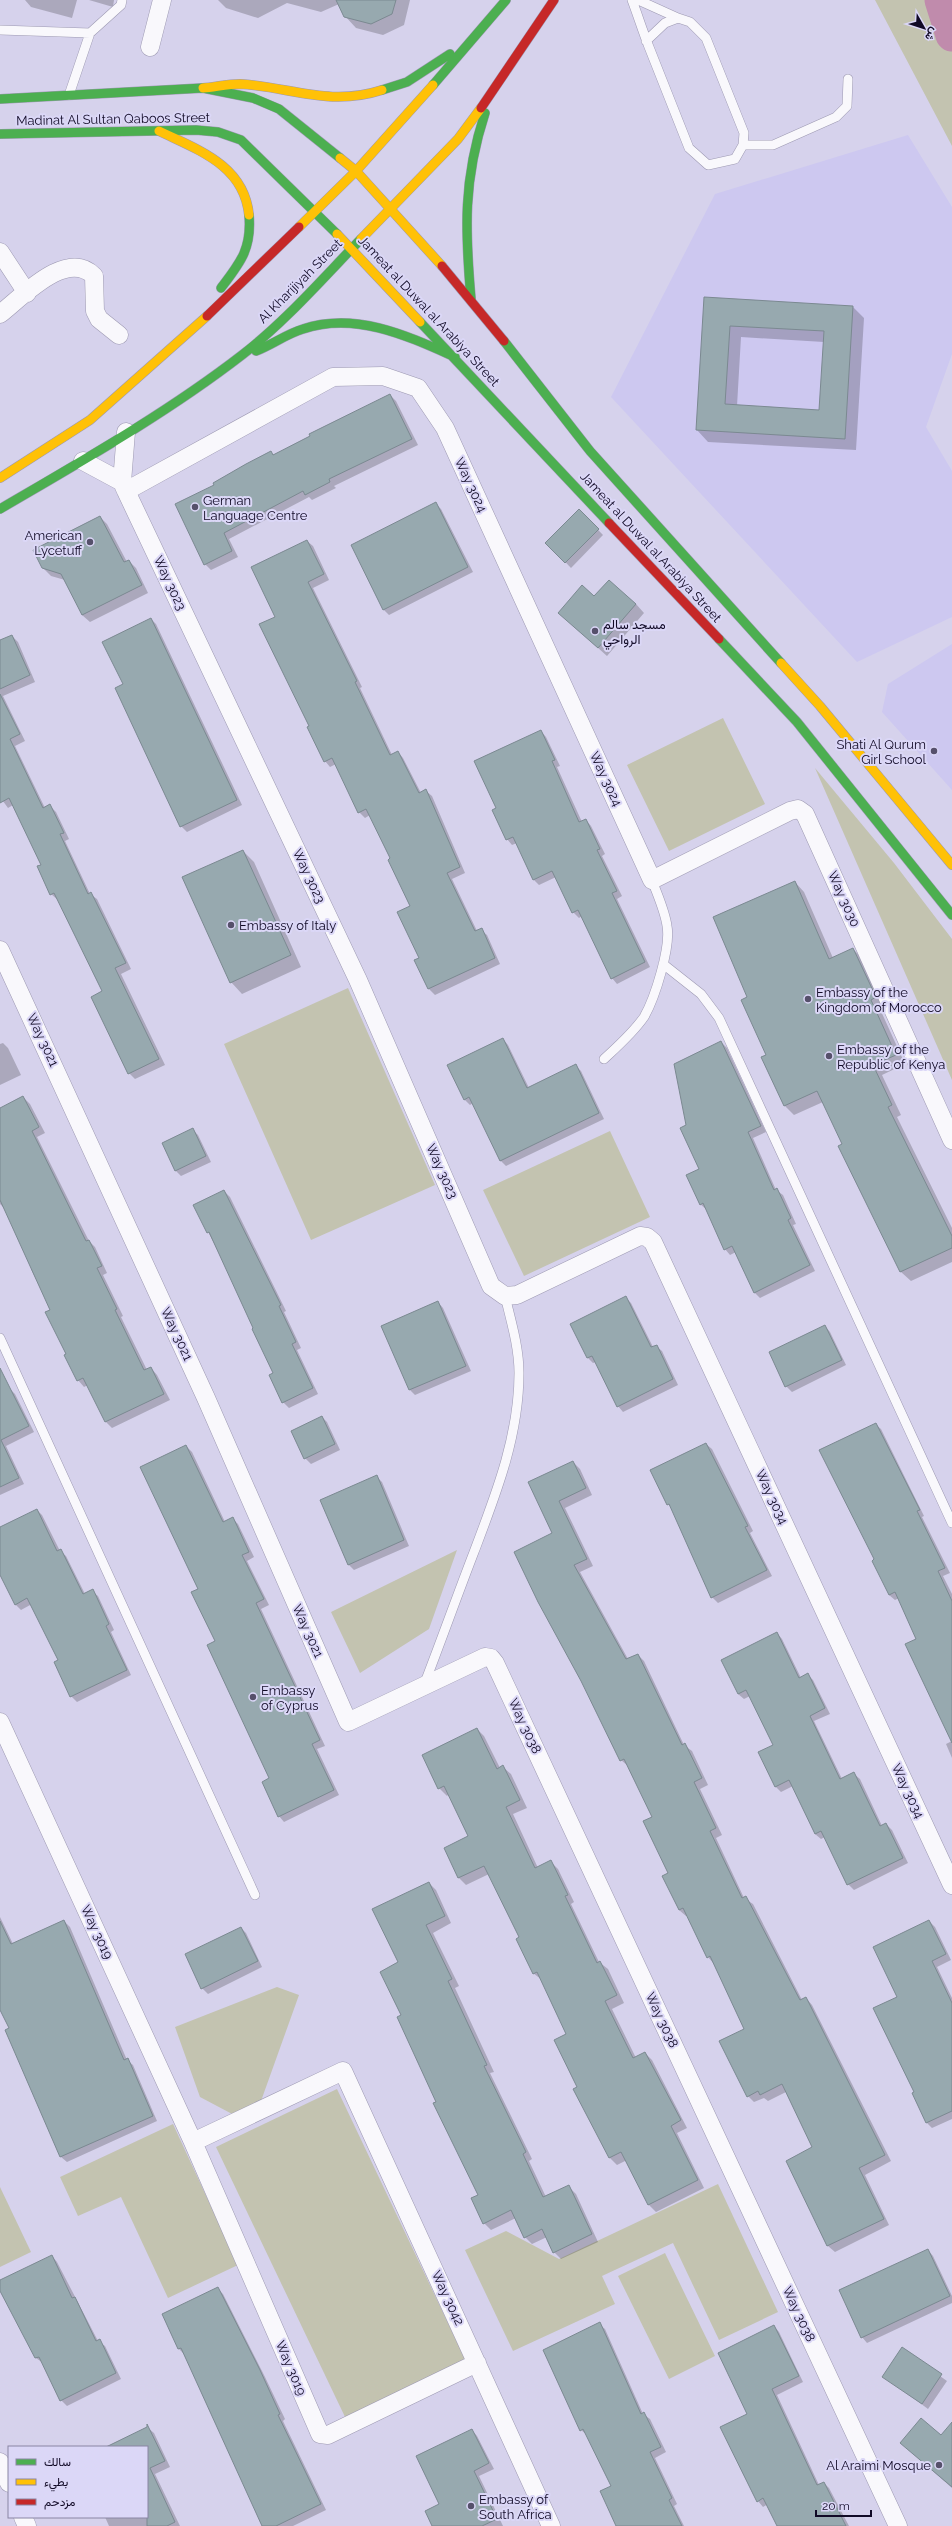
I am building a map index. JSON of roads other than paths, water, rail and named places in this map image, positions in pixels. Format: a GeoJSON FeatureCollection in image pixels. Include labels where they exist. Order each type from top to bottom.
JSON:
{"type":"FeatureCollection","features":[{"type":"Feature","properties":{"kind":"main road"},"geometry":{"type":"LineString","coordinates":[[0,478],[90,420],[183,339],[356,171],[475,38],[506,0]]}},
{"type":"Feature","properties":{"kind":"main road","name":"Al Kharijiyah Street"},"geometry":{"type":"LineString","coordinates":[[0,509],[83,460],[190,392],[243,354],[296,306],[458,139],[492,93],[554,0]]}},
{"type":"Feature","properties":{"kind":"main road"},"geometry":{"type":"LineString","coordinates":[[203,88],[238,84],[268,87],[308,96],[337,97],[370,94],[407,82],[475,38]]}},
{"type":"Feature","properties":{"kind":"main road","name":"Madinat Al Sultan Qaboos Street"},"geometry":{"type":"LineString","coordinates":[[0,99],[203,88],[254,98],[278,109],[356,171]]}},
{"type":"Feature","properties":{"kind":"main road"},"geometry":{"type":"LineString","coordinates":[[471,299],[465,202],[476,138],[492,93]]}},
{"type":"Feature","properties":{"kind":"main road","name":"Madinat Al Sultan Qaboos Street"},"geometry":{"type":"LineString","coordinates":[[0,134],[159,131],[205,128],[225,133],[241,140],[315,211]]}},
{"type":"Feature","properties":{"kind":"main road"},"geometry":{"type":"LineString","coordinates":[[159,131],[213,158],[228,169],[240,185],[248,208],[250,236],[244,257],[183,339]]}},
{"type":"Feature","properties":{"kind":"main road","name":"Jameat al Duwal al Arabiya Street"},"geometry":{"type":"LineString","coordinates":[[356,171],[391,208],[471,299],[590,451],[820,706],[952,865]]}},
{"type":"Feature","properties":{"kind":"main road","name":"Jameat al Duwal al Arabiya Street"},"geometry":{"type":"LineString","coordinates":[[315,211],[455,357],[797,722],[952,915]]}},
{"type":"Feature","properties":{"kind":"main road"},"geometry":{"type":"LineString","coordinates":[[243,354],[258,351],[308,327],[350,321],[385,328],[455,357]]}},
{"type":"Feature","properties":{"kind":"street"},"geometry":{"type":"LineString","coordinates":[[150,48],[162,0]]}},
{"type":"Feature","properties":{"kind":"street"},"geometry":{"type":"LineString","coordinates":[[0,252],[27,293]]}},
{"type":"Feature","properties":{"kind":"street"},"geometry":{"type":"LineString","coordinates":[[0,314],[56,271],[76,267],[89,271],[94,276],[96,284],[95,311],[99,319],[119,335]]}},
{"type":"Feature","properties":{"kind":"street","name":"Way 3024"},"geometry":{"type":"LineString","coordinates":[[124,486],[333,377],[382,376],[418,388],[445,428],[652,880]]}},
{"type":"Feature","properties":{"kind":"street","name":"Way 3023"},"geometry":{"type":"LineString","coordinates":[[126,432],[124,486],[358,980],[491,1286],[514,1294]]}},
{"type":"Feature","properties":{"kind":"street"},"geometry":{"type":"LineString","coordinates":[[83,460],[124,486]]}},
{"type":"Feature","properties":{"kind":"street","name":"Way 3030"},"geometry":{"type":"LineString","coordinates":[[652,880],[790,811],[798,809],[805,814],[952,1140]]}},
{"type":"Feature","properties":{"kind":"street","name":"Way 3021"},"geometry":{"type":"LineString","coordinates":[[0,950],[29,1008],[206,1398],[348,1722]]}},
{"type":"Feature","properties":{"kind":"street","name":"Way 3034"},"geometry":{"type":"LineString","coordinates":[[514,1294],[640,1236],[647,1237],[653,1242],[952,1885]]}},
{"type":"Feature","properties":{"kind":"street","name":"Way 3038"},"geometry":{"type":"LineString","coordinates":[[348,1722],[485,1657],[491,1658],[495,1663],[898,2526]]}},
{"type":"Feature","properties":{"kind":"street","name":"Way 3019"},"geometry":{"type":"LineString","coordinates":[[0,1722],[193,2142],[320,2434],[328,2435],[477,2363]]}},
{"type":"Feature","properties":{"kind":"street","name":"Way 3042"},"geometry":{"type":"LineString","coordinates":[[193,2142],[343,2071],[551,2526]]}},
{"type":"Feature","properties":{"kind":"street"},"geometry":{"type":"LineString","coordinates":[[0,2462],[8,2481]]}},
{"type":"Feature","properties":{"kind":"lane"},"geometry":{"type":"LineString","coordinates":[[69,96],[90,33],[121,5],[122,0]]}},
{"type":"Feature","properties":{"kind":"lane"},"geometry":{"type":"LineString","coordinates":[[632,0],[646,41],[689,148],[708,165],[735,159],[743,145],[744,133],[706,38],[690,22],[638,0]]}},
{"type":"Feature","properties":{"kind":"lane"},"geometry":{"type":"LineString","coordinates":[[646,41],[665,23],[678,18]]}},
{"type":"Feature","properties":{"kind":"lane"},"geometry":{"type":"LineString","coordinates":[[0,30],[90,33]]}},
{"type":"Feature","properties":{"kind":"lane"},"geometry":{"type":"LineString","coordinates":[[743,145],[773,145],[836,117],[847,106],[848,79]]}},
{"type":"Feature","properties":{"kind":"lane"},"geometry":{"type":"LineString","coordinates":[[604,1059],[629,1035],[644,1016],[663,964],[668,941],[667,926],[652,880]]}},
{"type":"Feature","properties":{"kind":"lane"},"geometry":{"type":"LineString","coordinates":[[663,964],[701,994],[719,1018],[952,1523]]}},
{"type":"Feature","properties":{"kind":"lane"},"geometry":{"type":"LineString","coordinates":[[424,1685],[497,1491],[509,1447],[517,1400],[519,1372],[516,1344],[514,1294]]}},
{"type":"Feature","properties":{"kind":"lane"},"geometry":{"type":"LineString","coordinates":[[0,1338],[255,1895]]}},
{"type":"Feature","properties":{"kind":"waterway"},"geometry":{"type":"LineString","coordinates":[[941,0],[952,35]]}},
{"type":"Feature","properties":{"kind":"place","name":"German Language Centre"},"geometry":{"type":"Point","coordinates":[195,507]}},
{"type":"Feature","properties":{"kind":"place","name":"American Lycetuff"},"geometry":{"type":"Point","coordinates":[90,542]}},
{"type":"Feature","properties":{"kind":"place","name":"مسجد سالم الرواحي"},"geometry":{"type":"Point","coordinates":[595,631]}},
{"type":"Feature","properties":{"kind":"place","name":"Shati Al Qurum Girl School"},"geometry":{"type":"Point","coordinates":[934,751]}},
{"type":"Feature","properties":{"kind":"place","name":"Embassy of Italy"},"geometry":{"type":"Point","coordinates":[231,925]}},
{"type":"Feature","properties":{"kind":"place","name":"Embassy of the Kingdom of Morocco"},"geometry":{"type":"Point","coordinates":[808,999]}},
{"type":"Feature","properties":{"kind":"place","name":"Embassy of the Republic of Kenya"},"geometry":{"type":"Point","coordinates":[829,1056]}},
{"type":"Feature","properties":{"kind":"place","name":"Embassy of Cyprus"},"geometry":{"type":"Point","coordinates":[253,1697]}},
{"type":"Feature","properties":{"kind":"place","name":"Al Araimi Mosque"},"geometry":{"type":"Point","coordinates":[939,2465]}},
{"type":"Feature","properties":{"kind":"place","name":"Embassy of South Africa"},"geometry":{"type":"Point","coordinates":[471,2506]}}]}
